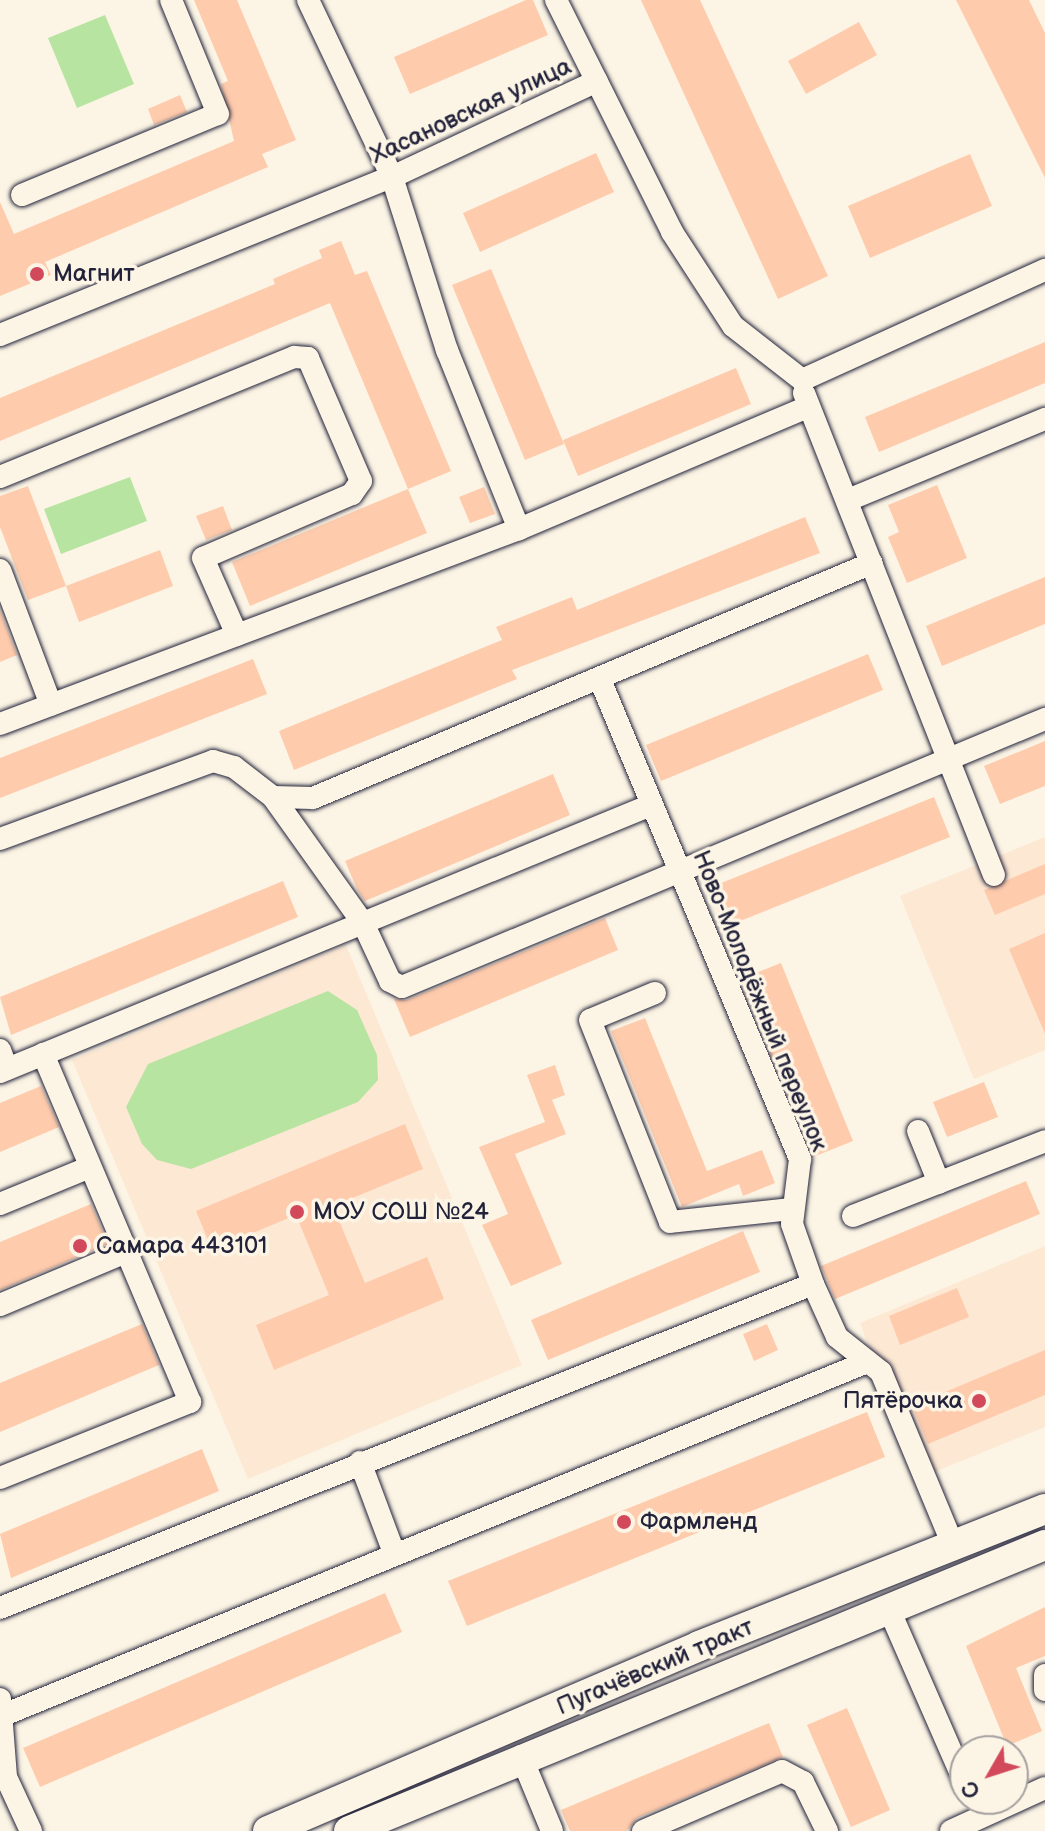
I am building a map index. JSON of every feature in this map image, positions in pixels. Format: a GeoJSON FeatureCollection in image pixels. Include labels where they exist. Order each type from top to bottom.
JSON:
{"type":"FeatureCollection","features":[{"type":"Feature","properties":{"kind":"main road","name":"Пугачёвский тракт"},"geometry":{"type":"LineString","coordinates":[[268,1831],[699,1646],[1045,1509]]}},
{"type":"Feature","properties":{"kind":"main road","name":"Пугачёвский тракт"},"geometry":{"type":"LineString","coordinates":[[349,1831],[521,1756],[1045,1545]]}},
{"type":"Feature","properties":{"kind":"street"},"geometry":{"type":"LineString","coordinates":[[22,195],[218,114],[171,0]]}},
{"type":"Feature","properties":{"kind":"street"},"geometry":{"type":"LineString","coordinates":[[308,0],[392,177],[447,350],[519,529]]}},
{"type":"Feature","properties":{"kind":"street"},"geometry":{"type":"LineString","coordinates":[[556,0],[597,81]]}},
{"type":"Feature","properties":{"kind":"street","name":"Хасановская улица"},"geometry":{"type":"LineString","coordinates":[[0,335],[392,177],[597,81],[672,232],[733,326],[802,380]]}},
{"type":"Feature","properties":{"kind":"street"},"geometry":{"type":"LineString","coordinates":[[994,875],[848,500],[805,408],[802,380],[1045,270]]}},
{"type":"Feature","properties":{"kind":"street"},"geometry":{"type":"LineString","coordinates":[[0,477],[294,357],[308,358],[361,481],[352,494],[203,558],[237,635]]}},
{"type":"Feature","properties":{"kind":"street"},"geometry":{"type":"LineString","coordinates":[[0,724],[519,529],[805,408]]}},
{"type":"Feature","properties":{"kind":"street"},"geometry":{"type":"LineString","coordinates":[[848,500],[1045,419]]}},
{"type":"Feature","properties":{"kind":"street"},"geometry":{"type":"LineString","coordinates":[[273,797],[313,798],[601,682],[872,563]]}},
{"type":"Feature","properties":{"kind":"street"},"geometry":{"type":"LineString","coordinates":[[0,570],[51,705]]}},
{"type":"Feature","properties":{"kind":"street","name":"Ново-Молодёжный переулок"},"geometry":{"type":"LineString","coordinates":[[601,682],[800,1159],[792,1209],[813,1284],[837,1337],[881,1372],[954,1547]]}},
{"type":"Feature","properties":{"kind":"street"},"geometry":{"type":"LineString","coordinates":[[0,839],[213,761],[234,767],[273,797],[363,923],[386,975],[402,987],[1045,719]]}},
{"type":"Feature","properties":{"kind":"street"},"geometry":{"type":"LineString","coordinates":[[2,1063],[43,1054],[651,805]]}},
{"type":"Feature","properties":{"kind":"street"},"geometry":{"type":"LineString","coordinates":[[655,993],[590,1020],[670,1222],[792,1209]]}},
{"type":"Feature","properties":{"kind":"street"},"geometry":{"type":"LineString","coordinates":[[0,1478],[190,1402],[43,1054]]}},
{"type":"Feature","properties":{"kind":"street"},"geometry":{"type":"LineString","coordinates":[[918,1131],[939,1183]]}},
{"type":"Feature","properties":{"kind":"street"},"geometry":{"type":"LineString","coordinates":[[853,1216],[1045,1141]]}},
{"type":"Feature","properties":{"kind":"street"},"geometry":{"type":"LineString","coordinates":[[0,1204],[90,1167]]}},
{"type":"Feature","properties":{"kind":"street"},"geometry":{"type":"LineString","coordinates":[[0,1305],[126,1252]]}},
{"type":"Feature","properties":{"kind":"street"},"geometry":{"type":"LineString","coordinates":[[0,1608],[813,1284]]}},
{"type":"Feature","properties":{"kind":"street"},"geometry":{"type":"LineString","coordinates":[[1,1716],[867,1362]]}},
{"type":"Feature","properties":{"kind":"street"},"geometry":{"type":"LineString","coordinates":[[360,1462],[394,1553]]}},
{"type":"Feature","properties":{"kind":"street"},"geometry":{"type":"LineString","coordinates":[[888,1607],[949,1746]]}},
{"type":"Feature","properties":{"kind":"street"},"geometry":{"type":"LineString","coordinates":[[1045,1675],[1045,1690]]}},
{"type":"Feature","properties":{"kind":"street"},"geometry":{"type":"LineString","coordinates":[[0,1699],[6,1777],[31,1831]]}},
{"type":"Feature","properties":{"kind":"street"},"geometry":{"type":"LineString","coordinates":[[521,1756],[552,1831]]}},
{"type":"Feature","properties":{"kind":"street"},"geometry":{"type":"LineString","coordinates":[[643,1831],[782,1771],[803,1782],[827,1831]]}},
{"type":"Feature","properties":{"kind":"street"},"geometry":{"type":"LineString","coordinates":[[951,1831],[1045,1788]]}},
{"type":"Feature","properties":{"kind":"shaded area"},"geometry":{"type":"Polygon","coordinates":[[[1045,837],[1045,1050],[974,1079],[900,896],[1045,837]]]}},
{"type":"Feature","properties":{"kind":"shaded area","name":"МОУ СОШ №24"},"geometry":{"type":"Polygon","coordinates":[[[346,945],[522,1365],[248,1479],[72,1060],[346,945]]]}},
{"type":"Feature","properties":{"kind":"shaded area"},"geometry":{"type":"Polygon","coordinates":[[[1045,1246],[1045,1427],[917,1479],[860,1323],[1045,1246]]]}},
{"type":"Feature","properties":{"kind":"green space"},"geometry":{"type":"Polygon","coordinates":[[[105,15],[134,84],[77,108],[48,38],[105,15]]]}},
{"type":"Feature","properties":{"kind":"green space"},"geometry":{"type":"Polygon","coordinates":[[[130,477],[147,521],[61,554],[44,509],[130,477]]]}},
{"type":"Feature","properties":{"kind":"green space"},"geometry":{"type":"Polygon","coordinates":[[[328,991],[357,1010],[377,1055],[378,1080],[358,1102],[191,1169],[157,1160],[142,1144],[126,1107],[148,1064],[328,991]]]}},
{"type":"Feature","properties":{"kind":"building"},"geometry":{"type":"Polygon","coordinates":[[[194,0],[237,0],[296,140],[262,154],[268,167],[45,262],[51,275],[0,296],[0,202],[14,234],[234,141],[221,84],[228,81],[194,0]]]}},
{"type":"Feature","properties":{"kind":"building"},"geometry":{"type":"Polygon","coordinates":[[[526,0],[533,0],[548,35],[410,94],[394,57],[526,0]]]}},
{"type":"Feature","properties":{"kind":"building"},"geometry":{"type":"Polygon","coordinates":[[[641,0],[700,0],[828,276],[778,299],[641,0]]]}},
{"type":"Feature","properties":{"kind":"building"},"geometry":{"type":"Polygon","coordinates":[[[956,0],[1029,0],[1045,33],[1045,178],[956,0]]]}},
{"type":"Feature","properties":{"kind":"building"},"geometry":{"type":"Polygon","coordinates":[[[859,22],[877,55],[806,94],[788,61],[859,22]]]}},
{"type":"Feature","properties":{"kind":"building"},"geometry":{"type":"Polygon","coordinates":[[[180,95],[187,112],[154,125],[148,109],[180,95]]]}},
{"type":"Feature","properties":{"kind":"building"},"geometry":{"type":"Polygon","coordinates":[[[596,153],[614,192],[480,252],[463,213],[596,153]]]}},
{"type":"Feature","properties":{"kind":"building"},"geometry":{"type":"Polygon","coordinates":[[[970,154],[992,206],[870,258],[848,206],[970,154]]]}},
{"type":"Feature","properties":{"kind":"building"},"geometry":{"type":"Polygon","coordinates":[[[341,241],[355,275],[367,271],[451,471],[408,489],[330,303],[0,441],[0,398],[275,284],[273,279],[322,258],[319,250],[341,241]]]}},
{"type":"Feature","properties":{"kind":"building"},"geometry":{"type":"Polygon","coordinates":[[[491,269],[564,444],[525,460],[452,285],[491,269]]]}},
{"type":"Feature","properties":{"kind":"building"},"geometry":{"type":"Polygon","coordinates":[[[1045,342],[1045,383],[879,452],[865,417],[1045,342]]]}},
{"type":"Feature","properties":{"kind":"building"},"geometry":{"type":"Polygon","coordinates":[[[736,368],[751,404],[578,476],[563,440],[736,368]]]}},
{"type":"Feature","properties":{"kind":"building"},"geometry":{"type":"Polygon","coordinates":[[[937,485],[967,558],[907,583],[888,537],[899,532],[888,505],[937,485]]]}},
{"type":"Feature","properties":{"kind":"building"},"geometry":{"type":"Polygon","coordinates":[[[28,486],[66,586],[28,600],[0,527],[0,496],[28,486]]]}},
{"type":"Feature","properties":{"kind":"building"},"geometry":{"type":"Polygon","coordinates":[[[484,487],[495,514],[470,523],[459,497],[484,487]]]}},
{"type":"Feature","properties":{"kind":"building"},"geometry":{"type":"Polygon","coordinates":[[[408,489],[427,533],[250,606],[232,562],[408,489]]]}},
{"type":"Feature","properties":{"kind":"building"},"geometry":{"type":"Polygon","coordinates":[[[223,506],[232,530],[206,540],[196,516],[223,506]]]}},
{"type":"Feature","properties":{"kind":"building"},"geometry":{"type":"Polygon","coordinates":[[[805,517],[820,553],[512,670],[517,679],[294,770],[279,731],[502,640],[496,627],[572,597],[577,610],[805,517]]]}},
{"type":"Feature","properties":{"kind":"building"},"geometry":{"type":"Polygon","coordinates":[[[160,550],[173,586],[79,622],[66,586],[160,550]]]}},
{"type":"Feature","properties":{"kind":"building"},"geometry":{"type":"Polygon","coordinates":[[[1045,577],[1045,624],[942,666],[926,626],[1045,577]]]}},
{"type":"Feature","properties":{"kind":"building"},"geometry":{"type":"Polygon","coordinates":[[[0,610],[17,655],[0,662],[0,610]]]}},
{"type":"Feature","properties":{"kind":"building"},"geometry":{"type":"Polygon","coordinates":[[[868,654],[883,690],[661,781],[646,745],[868,654]]]}},
{"type":"Feature","properties":{"kind":"building"},"geometry":{"type":"Polygon","coordinates":[[[253,659],[267,694],[0,798],[0,758],[253,659]]]}},
{"type":"Feature","properties":{"kind":"building"},"geometry":{"type":"Polygon","coordinates":[[[1045,741],[1045,786],[1000,804],[984,766],[1045,741]]]}},
{"type":"Feature","properties":{"kind":"building"},"geometry":{"type":"Polygon","coordinates":[[[553,774],[570,815],[365,901],[358,891],[345,861],[553,774]]]}},
{"type":"Feature","properties":{"kind":"building"},"geometry":{"type":"Polygon","coordinates":[[[934,797],[950,837],[725,927],[709,888],[934,797]]]}},
{"type":"Feature","properties":{"kind":"building"},"geometry":{"type":"Polygon","coordinates":[[[1045,864],[1045,894],[995,915],[984,890],[1045,864]]]}},
{"type":"Feature","properties":{"kind":"building"},"geometry":{"type":"Polygon","coordinates":[[[283,881],[298,917],[11,1035],[0,997],[283,881]]]}},
{"type":"Feature","properties":{"kind":"building"},"geometry":{"type":"Polygon","coordinates":[[[605,918],[618,950],[410,1037],[394,999],[407,1000],[605,918]]]}},
{"type":"Feature","properties":{"kind":"building"},"geometry":{"type":"Polygon","coordinates":[[[1045,933],[1045,1034],[1009,949],[1045,933]]]}},
{"type":"Feature","properties":{"kind":"building"},"geometry":{"type":"Polygon","coordinates":[[[781,963],[853,1141],[813,1157],[740,979],[781,963]]]}},
{"type":"Feature","properties":{"kind":"building"},"geometry":{"type":"Polygon","coordinates":[[[645,1018],[707,1171],[762,1150],[775,1183],[743,1196],[739,1184],[682,1207],[611,1031],[645,1018]]]}},
{"type":"Feature","properties":{"kind":"building"},"geometry":{"type":"Polygon","coordinates":[[[555,1065],[565,1095],[552,1100],[566,1134],[515,1154],[562,1264],[511,1286],[482,1225],[508,1214],[479,1147],[545,1122],[527,1075],[555,1065]]]}},
{"type":"Feature","properties":{"kind":"building"},"geometry":{"type":"Polygon","coordinates":[[[984,1082],[998,1117],[947,1137],[933,1102],[984,1082]]]}},
{"type":"Feature","properties":{"kind":"building"},"geometry":{"type":"Polygon","coordinates":[[[41,1086],[59,1127],[0,1152],[0,1103],[41,1086]]]}},
{"type":"Feature","properties":{"kind":"building"},"geometry":{"type":"Polygon","coordinates":[[[405,1124],[423,1169],[333,1206],[365,1283],[427,1257],[444,1299],[274,1370],[256,1325],[329,1295],[296,1215],[212,1250],[196,1211],[405,1124]]]}},
{"type":"Feature","properties":{"kind":"building"},"geometry":{"type":"Polygon","coordinates":[[[1026,1181],[1040,1214],[835,1299],[821,1266],[1026,1181]]]}},
{"type":"Feature","properties":{"kind":"building"},"geometry":{"type":"Polygon","coordinates":[[[91,1204],[108,1244],[0,1290],[0,1242],[91,1204]]]}},
{"type":"Feature","properties":{"kind":"building"},"geometry":{"type":"Polygon","coordinates":[[[743,1231],[760,1272],[548,1360],[531,1320],[743,1231]]]}},
{"type":"Feature","properties":{"kind":"building"},"geometry":{"type":"Polygon","coordinates":[[[957,1288],[969,1317],[900,1345],[889,1316],[957,1288]]]}},
{"type":"Feature","properties":{"kind":"building"},"geometry":{"type":"Polygon","coordinates":[[[142,1324],[159,1365],[0,1432],[0,1383],[142,1324]]]}},
{"type":"Feature","properties":{"kind":"building"},"geometry":{"type":"Polygon","coordinates":[[[767,1324],[778,1350],[754,1361],[743,1334],[767,1324]]]}},
{"type":"Feature","properties":{"kind":"building","name":"Пятёрочка"},"geometry":{"type":"Polygon","coordinates":[[[1045,1350],[1045,1395],[928,1444],[912,1406],[1045,1350]]]}},
{"type":"Feature","properties":{"kind":"building"},"geometry":{"type":"Polygon","coordinates":[[[867,1412],[885,1457],[467,1626],[448,1581],[867,1412]]]}},
{"type":"Feature","properties":{"kind":"building"},"geometry":{"type":"Polygon","coordinates":[[[202,1449],[219,1491],[11,1578],[0,1534],[202,1449]]]}},
{"type":"Feature","properties":{"kind":"building"},"geometry":{"type":"Polygon","coordinates":[[[385,1593],[402,1632],[40,1787],[23,1748],[385,1593]]]}},
{"type":"Feature","properties":{"kind":"building"},"geometry":{"type":"Polygon","coordinates":[[[1045,1607],[1045,1656],[1016,1668],[1042,1731],[1029,1737],[1002,1735],[966,1646],[1045,1607]]]}},
{"type":"Feature","properties":{"kind":"building"},"geometry":{"type":"Polygon","coordinates":[[[847,1708],[890,1810],[851,1827],[807,1725],[847,1708]]]}},
{"type":"Feature","properties":{"kind":"building"},"geometry":{"type":"Polygon","coordinates":[[[769,1723],[783,1757],[637,1818],[627,1831],[570,1831],[561,1810],[769,1723]]]}},
{"type":"Feature","properties":{"kind":"place","name":"Магнит"},"geometry":{"type":"Point","coordinates":[37,274]}},
{"type":"Feature","properties":{"kind":"place","name":"МОУ СОШ №24"},"geometry":{"type":"Point","coordinates":[297,1212]}},
{"type":"Feature","properties":{"kind":"place","name":"Самара 443101"},"geometry":{"type":"Point","coordinates":[80,1246]}},
{"type":"Feature","properties":{"kind":"place","name":"Пятёрочка"},"geometry":{"type":"Point","coordinates":[979,1401]}},
{"type":"Feature","properties":{"kind":"place","name":"Фармленд"},"geometry":{"type":"Point","coordinates":[624,1522]}}]}
